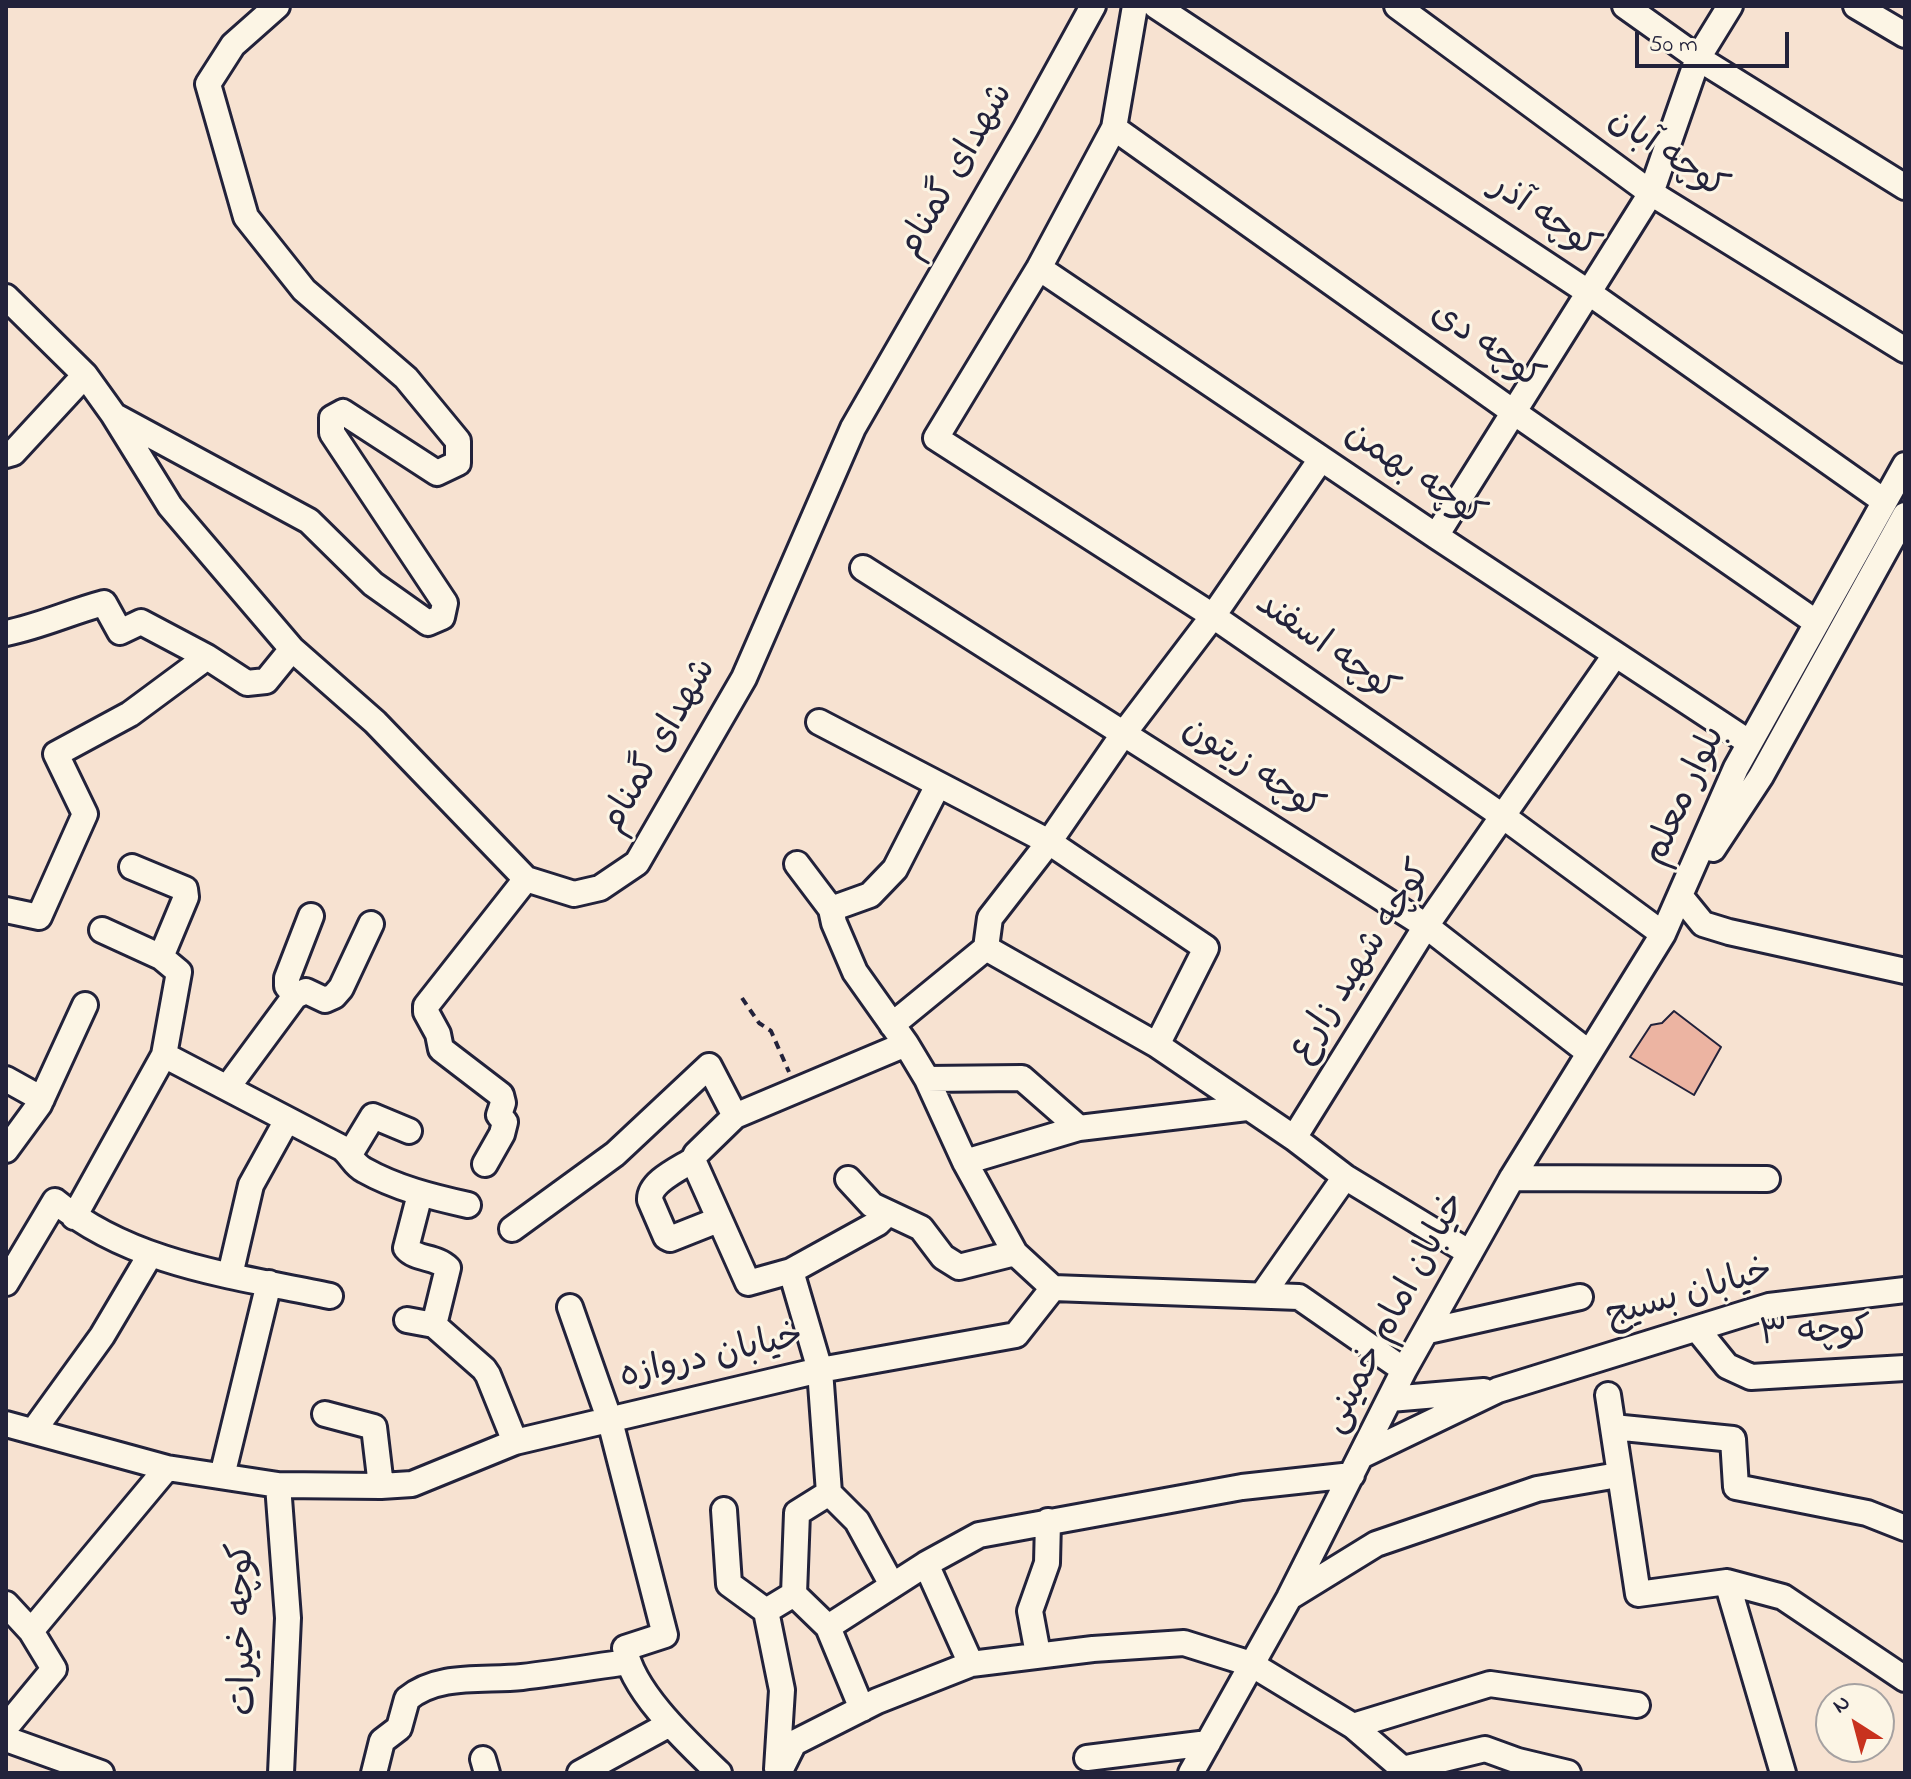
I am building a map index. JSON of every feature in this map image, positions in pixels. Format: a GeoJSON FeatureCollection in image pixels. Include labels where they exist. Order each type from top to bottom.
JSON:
{"type":"FeatureCollection","features":[{"type":"Feature","properties":{"kind":"street"},"geometry":{"type":"LineString","coordinates":[[113,414],[309,521],[373,584],[428,623],[442,617],[445,603],[332,433],[332,418],[343,412],[437,473],[458,463],[458,441],[406,378],[304,290],[246,217],[208,84],[233,45],[277,6]]}},
{"type":"Feature","properties":{"kind":"street","name":"شهدای گمنام"},"geometry":{"type":"LineString","coordinates":[[6,297],[85,375],[170,506],[292,649],[375,722],[526,879],[574,894],[600,888],[637,863],[744,678],[853,428],[1093,6]]}},
{"type":"Feature","properties":{"kind":"street"},"geometry":{"type":"LineString","coordinates":[[1039,268],[1114,128],[1135,6]]}},
{"type":"Feature","properties":{"kind":"street","name":"کوچه آذر"},"geometry":{"type":"LineString","coordinates":[[1156,6],[1588,292],[1884,501]]}},
{"type":"Feature","properties":{"kind":"street","name":"کوچه آبان"},"geometry":{"type":"LineString","coordinates":[[1397,6],[1651,193],[1905,350]]}},
{"type":"Feature","properties":{"kind":"street"},"geometry":{"type":"LineString","coordinates":[[1625,6],[1698,58],[1905,187]]}},
{"type":"Feature","properties":{"kind":"street"},"geometry":{"type":"LineString","coordinates":[[1436,536],[1651,193],[1698,58],[1730,6]]}},
{"type":"Feature","properties":{"kind":"street"},"geometry":{"type":"LineString","coordinates":[[1856,6],[1905,35]]}},
{"type":"Feature","properties":{"kind":"street","name":"کوچه دی"},"geometry":{"type":"LineString","coordinates":[[1114,128],[1817,623]]}},
{"type":"Feature","properties":{"kind":"street","name":"کوچه اسفند"},"geometry":{"type":"LineString","coordinates":[[1039,268],[936,438],[1213,616],[1504,817],[1663,934]]}},
{"type":"Feature","properties":{"kind":"street","name":"کوچه بهمن"},"geometry":{"type":"LineString","coordinates":[[1039,268],[1750,743]]}},
{"type":"Feature","properties":{"kind":"street"},"geometry":{"type":"LineString","coordinates":[[6,455],[13,453],[85,375]]}},
{"type":"Feature","properties":{"kind":"street"},"geometry":{"type":"LineString","coordinates":[[718,1220],[670,1239],[666,1237],[649,1194],[654,1187],[693,1160],[735,1116],[797,1091],[899,1035],[986,948],[990,918],[1213,616],[1321,459]]}},
{"type":"Feature","properties":{"kind":"street","name":"بلوار معلم"},"geometry":{"type":"LineString","coordinates":[[1681,897],[1736,768],[1905,465]]}},
{"type":"Feature","properties":{"kind":"street","name":"بلوار معلم"},"geometry":{"type":"LineString","coordinates":[[1681,897],[1761,776],[1905,515]]}},
{"type":"Feature","properties":{"kind":"street","name":"کوچه زیتون"},"geometry":{"type":"LineString","coordinates":[[863,568],[1426,926],[1588,1052]]}},
{"type":"Feature","properties":{"kind":"street"},"geometry":{"type":"LineString","coordinates":[[6,633],[37,627],[80,609],[104,603],[120,632],[141,622],[207,657],[247,683],[266,681],[292,649]]}},
{"type":"Feature","properties":{"kind":"street","name":"کوچه شهید زارع"},"geometry":{"type":"LineString","coordinates":[[1294,1138],[1426,926],[1615,655]]}},
{"type":"Feature","properties":{"kind":"street"},"geometry":{"type":"LineString","coordinates":[[6,910],[39,917],[85,814],[56,754],[130,714],[207,657]]}},
{"type":"Feature","properties":{"kind":"street"},"geometry":{"type":"LineString","coordinates":[[819,722],[1049,842],[1206,948],[1157,1045]]}},
{"type":"Feature","properties":{"kind":"street"},"geometry":{"type":"LineString","coordinates":[[831,909],[870,895],[895,869],[938,785]]}},
{"type":"Feature","properties":{"kind":"street"},"geometry":{"type":"LineString","coordinates":[[797,864],[831,909],[855,972],[927,1079],[965,1162],[1015,1253],[1053,1288],[1299,1297],[1404,1370]]}},
{"type":"Feature","properties":{"kind":"street"},"geometry":{"type":"LineString","coordinates":[[132,867],[185,889],[186,897],[161,957]]}},
{"type":"Feature","properties":{"kind":"street"},"geometry":{"type":"LineString","coordinates":[[485,1164],[502,1134],[505,1122],[499,1115],[503,1103],[501,1095],[441,1049],[426,1006],[526,879]]}},
{"type":"Feature","properties":{"kind":"street"},"geometry":{"type":"LineString","coordinates":[[1681,897],[1703,924],[1905,971]]}},
{"type":"Feature","properties":{"kind":"street","name":"خیابان امام خمینی"},"geometry":{"type":"LineString","coordinates":[[1191,1773],[1289,1598],[1404,1370],[1512,1178],[1663,934],[1681,897]]}},
{"type":"Feature","properties":{"kind":"street"},"geometry":{"type":"LineString","coordinates":[[295,996],[287,986],[287,978],[311,916]]}},
{"type":"Feature","properties":{"kind":"street"},"geometry":{"type":"LineString","coordinates":[[227,1088],[295,996],[306,991],[325,1000],[334,996],[341,988],[371,924]]}},
{"type":"Feature","properties":{"kind":"street"},"geometry":{"type":"LineString","coordinates":[[74,1217],[164,1055],[179,972],[161,957],[102,930]]}},
{"type":"Feature","properties":{"kind":"street"},"geometry":{"type":"LineString","coordinates":[[986,948],[1157,1045],[1294,1138],[1345,1177],[1470,1253]]}},
{"type":"Feature","properties":{"kind":"street"},"geometry":{"type":"LineString","coordinates":[[6,1150],[42,1099],[85,1005]]}},
{"type":"Feature","properties":{"kind":"street"},"geometry":{"type":"LineString","coordinates":[[164,1055],[350,1154],[361,1169],[420,1194],[468,1205]]}},
{"type":"Feature","properties":{"kind":"street"},"geometry":{"type":"LineString","coordinates":[[512,1229],[615,1154],[709,1066],[735,1116]]}},
{"type":"Feature","properties":{"kind":"street"},"geometry":{"type":"LineString","coordinates":[[927,1079],[1022,1078],[1079,1128]]}},
{"type":"Feature","properties":{"kind":"street"},"geometry":{"type":"LineString","coordinates":[[6,1079],[42,1099]]}},
{"type":"Feature","properties":{"kind":"street"},"geometry":{"type":"LineString","coordinates":[[965,1162],[1079,1128],[1247,1108]]}},
{"type":"Feature","properties":{"kind":"street"},"geometry":{"type":"LineString","coordinates":[[350,1154],[373,1116],[409,1131]]}},
{"type":"Feature","properties":{"kind":"street"},"geometry":{"type":"LineString","coordinates":[[230,1275],[251,1185],[287,1120]]}},
{"type":"Feature","properties":{"kind":"street"},"geometry":{"type":"LineString","coordinates":[[693,1160],[748,1283],[791,1271],[878,1223],[884,1211]]}},
{"type":"Feature","properties":{"kind":"street"},"geometry":{"type":"LineString","coordinates":[[1263,1294],[1345,1177]]}},
{"type":"Feature","properties":{"kind":"street"},"geometry":{"type":"LineString","coordinates":[[1512,1178],[1767,1179]]}},
{"type":"Feature","properties":{"kind":"street"},"geometry":{"type":"LineString","coordinates":[[848,1179],[872,1205],[921,1228],[943,1257],[959,1267],[1015,1253]]}},
{"type":"Feature","properties":{"kind":"street"},"geometry":{"type":"LineString","coordinates":[[420,1194],[406,1248],[409,1253],[444,1263],[448,1268],[434,1325]]}},
{"type":"Feature","properties":{"kind":"street"},"geometry":{"type":"LineString","coordinates":[[6,1283],[55,1201],[74,1217],[150,1255],[330,1296]]}},
{"type":"Feature","properties":{"kind":"street"},"geometry":{"type":"LineString","coordinates":[[34,1430],[102,1336],[150,1255]]}},
{"type":"Feature","properties":{"kind":"street"},"geometry":{"type":"LineString","coordinates":[[791,1271],[820,1370],[829,1493],[857,1521],[892,1585]]}},
{"type":"Feature","properties":{"kind":"street"},"geometry":{"type":"LineString","coordinates":[[222,1476],[269,1283]]}},
{"type":"Feature","properties":{"kind":"street","name":"خیابان دروازه"},"geometry":{"type":"LineString","coordinates":[[6,1424],[167,1468],[278,1485],[412,1484],[515,1442],[820,1370],[1016,1335],[1053,1288]]}},
{"type":"Feature","properties":{"kind":"street","name":"خیابان بسیج"},"geometry":{"type":"LineString","coordinates":[[828,1627],[926,1564],[979,1535],[1356,1465],[1498,1390],[1769,1306],[1905,1290]]}},
{"type":"Feature","properties":{"kind":"street"},"geometry":{"type":"LineString","coordinates":[[1428,1331],[1580,1297]]}},
{"type":"Feature","properties":{"kind":"street"},"geometry":{"type":"LineString","coordinates":[[570,1307],[610,1421],[665,1635],[625,1648],[627,1662],[668,1725],[719,1773]]}},
{"type":"Feature","properties":{"kind":"street"},"geometry":{"type":"LineString","coordinates":[[407,1320],[434,1325],[488,1375],[515,1442]]}},
{"type":"Feature","properties":{"kind":"street","name":"کوچه ۳"},"geometry":{"type":"LineString","coordinates":[[1697,1329],[1727,1366],[1751,1377],[1905,1368]]}},
{"type":"Feature","properties":{"kind":"street","name":"خیابان بسیج"},"geometry":{"type":"LineString","coordinates":[[1390,1399],[1498,1390]]}},
{"type":"Feature","properties":{"kind":"street"},"geometry":{"type":"LineString","coordinates":[[1608,1395],[1638,1594],[1727,1582],[1783,1597],[1905,1679]]}},
{"type":"Feature","properties":{"kind":"street"},"geometry":{"type":"LineString","coordinates":[[325,1414],[374,1427],[381,1486]]}},
{"type":"Feature","properties":{"kind":"street"},"geometry":{"type":"LineString","coordinates":[[1613,1427],[1733,1439],[1736,1487],[1867,1513],[1905,1528]]}},
{"type":"Feature","properties":{"kind":"street"},"geometry":{"type":"LineString","coordinates":[[31,1631],[167,1468]]}},
{"type":"Feature","properties":{"kind":"street"},"geometry":{"type":"LineString","coordinates":[[1289,1598],[1376,1544],[1537,1489],[1618,1475]]}},
{"type":"Feature","properties":{"kind":"street","name":"کوچه خیرات"},"geometry":{"type":"LineString","coordinates":[[278,1485],[288,1618],[281,1773]]}},
{"type":"Feature","properties":{"kind":"street"},"geometry":{"type":"LineString","coordinates":[[829,1493],[797,1513],[794,1594],[828,1627],[862,1709]]}},
{"type":"Feature","properties":{"kind":"street"},"geometry":{"type":"LineString","coordinates":[[724,1510],[729,1584],[766,1611],[782,1690],[778,1773]]}},
{"type":"Feature","properties":{"kind":"street"},"geometry":{"type":"LineString","coordinates":[[1038,1654],[1030,1611],[1047,1563],[1048,1521]]}},
{"type":"Feature","properties":{"kind":"street"},"geometry":{"type":"LineString","coordinates":[[926,1564],[971,1664]]}},
{"type":"Feature","properties":{"kind":"street"},"geometry":{"type":"LineString","coordinates":[[1727,1582],[1783,1773]]}},
{"type":"Feature","properties":{"kind":"street"},"geometry":{"type":"LineString","coordinates":[[766,1611],[794,1594]]}},
{"type":"Feature","properties":{"kind":"street"},"geometry":{"type":"LineString","coordinates":[[8,1611],[31,1631],[54,1669],[7,1738],[101,1773]]}},
{"type":"Feature","properties":{"kind":"street"},"geometry":{"type":"LineString","coordinates":[[778,1773],[794,1743],[862,1709],[971,1664],[1038,1654],[1184,1643],[1251,1664],[1353,1726],[1403,1769],[1485,1749],[1568,1773]]}},
{"type":"Feature","properties":{"kind":"street"},"geometry":{"type":"LineString","coordinates":[[374,1773],[382,1741],[399,1728],[407,1699],[426,1686],[627,1662]]}},
{"type":"Feature","properties":{"kind":"street"},"geometry":{"type":"LineString","coordinates":[[1353,1726],[1490,1684],[1637,1705]]}},
{"type":"Feature","properties":{"kind":"street"},"geometry":{"type":"LineString","coordinates":[[580,1773],[668,1725]]}},
{"type":"Feature","properties":{"kind":"street"},"geometry":{"type":"LineString","coordinates":[[1087,1758],[1208,1743]]}},
{"type":"Feature","properties":{"kind":"path"},"geometry":{"type":"LineString","coordinates":[[742,998],[759,1023],[771,1031],[797,1091]]}},
{"type":"Feature","properties":{"kind":"building"},"geometry":{"type":"Polygon","coordinates":[[[1674,1011],[1721,1047],[1694,1095],[1630,1057],[1651,1025],[1662,1023],[1674,1011]]]}}]}
